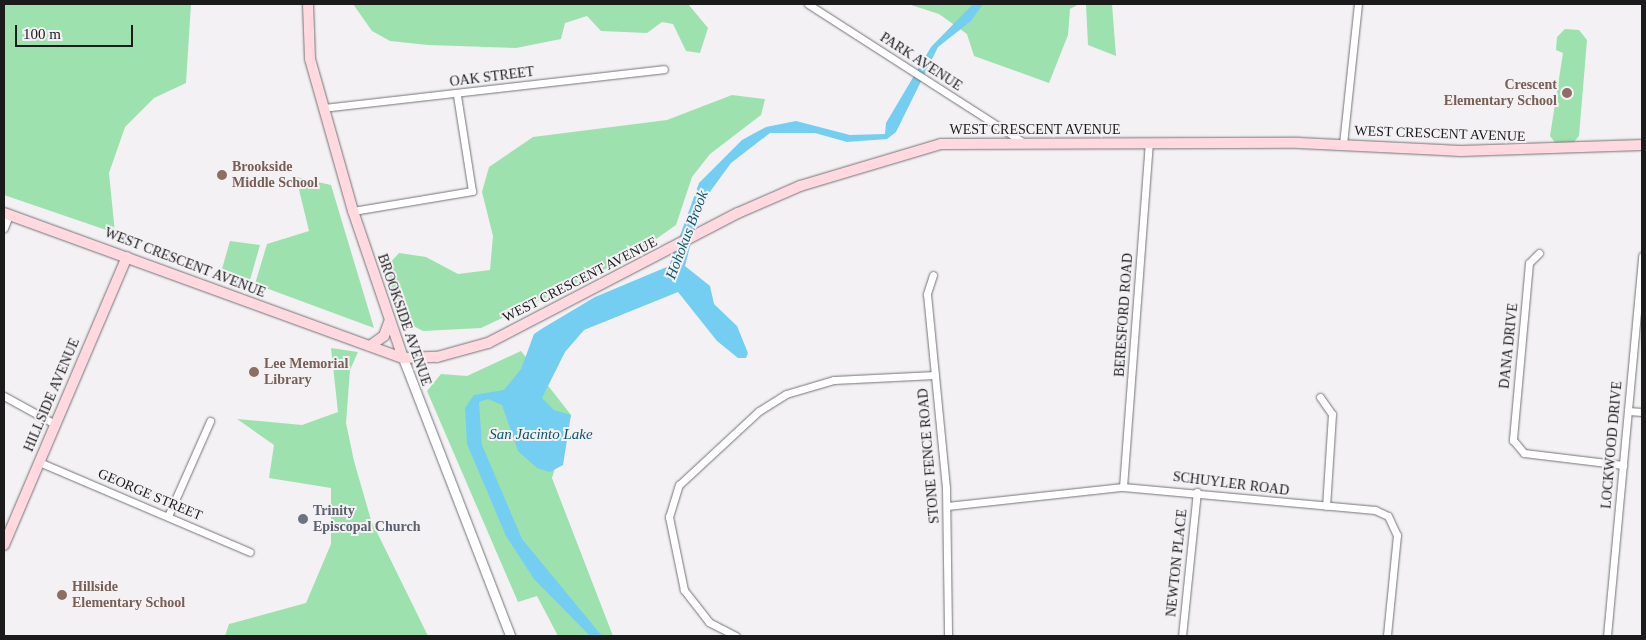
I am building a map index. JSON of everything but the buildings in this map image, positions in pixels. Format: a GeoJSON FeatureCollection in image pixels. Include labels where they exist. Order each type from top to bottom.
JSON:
{"type":"FeatureCollection","features":[{"type":"Feature","properties":{"kind":"main road","name":"BROOKSIDE AVENUE"},"geometry":{"type":"LineString","coordinates":[[308,4],[308,52],[323,108],[353,211],[389,322],[403,358]]}},
{"type":"Feature","properties":{"kind":"main road","name":"WEST CRESCENT AVENUE"},"geometry":{"type":"LineString","coordinates":[[7,214],[403,358],[445,356],[488,342],[694,237],[800,186],[918,149],[964,142],[1021,141],[1149,144],[1343,144],[1537,151],[1642,145]]}},
{"type":"Feature","properties":{"kind":"main road","name":"HILLSIDE AVENUE"},"geometry":{"type":"LineString","coordinates":[[4,544],[126,256]]}},
{"type":"Feature","properties":{"kind":"main road"},"geometry":{"type":"LineString","coordinates":[[370,346],[384,336],[389,322]]}},
{"type":"Feature","properties":{"kind":"street","name":"PARK AVENUE"},"geometry":{"type":"LineString","coordinates":[[808,4],[1021,141]]}},
{"type":"Feature","properties":{"kind":"street"},"geometry":{"type":"LineString","coordinates":[[1343,144],[1358,4]]}},
{"type":"Feature","properties":{"kind":"street","name":"OAK STREET"},"geometry":{"type":"LineString","coordinates":[[323,108],[664,69]]}},
{"type":"Feature","properties":{"kind":"street"},"geometry":{"type":"LineString","coordinates":[[353,211],[472,190],[457,94]]}},
{"type":"Feature","properties":{"kind":"street","name":"BERESFORD ROAD"},"geometry":{"type":"LineString","coordinates":[[1124,487],[1149,144]]}},
{"type":"Feature","properties":{"kind":"street"},"geometry":{"type":"LineString","coordinates":[[4,228],[7,214]]}},
{"type":"Feature","properties":{"kind":"street","name":"DANA DRIVE"},"geometry":{"type":"LineString","coordinates":[[1539,253],[1530,263],[1512,435],[1515,446],[1524,453],[1623,465]]}},
{"type":"Feature","properties":{"kind":"street","name":"LOCKWOOD DRIVE"},"geometry":{"type":"LineString","coordinates":[[1607,636],[1642,256]]}},
{"type":"Feature","properties":{"kind":"street","name":"STONE FENCE ROAD"},"geometry":{"type":"LineString","coordinates":[[933,276],[927,294],[947,506],[948,636]]}},
{"type":"Feature","properties":{"kind":"street","name":"BROOKSIDE AVENUE"},"geometry":{"type":"LineString","coordinates":[[403,358],[510,636]]}},
{"type":"Feature","properties":{"kind":"street"},"geometry":{"type":"LineString","coordinates":[[736,636],[709,622],[684,590],[669,517],[679,485],[759,411],[786,394],[834,380],[935,375]]}},
{"type":"Feature","properties":{"kind":"street"},"geometry":{"type":"LineString","coordinates":[[4,396],[55,424]]}},
{"type":"Feature","properties":{"kind":"street"},"geometry":{"type":"LineString","coordinates":[[1320,396],[1332,414],[1326,506]]}},
{"type":"Feature","properties":{"kind":"street"},"geometry":{"type":"LineString","coordinates":[[1628,411],[1642,412]]}},
{"type":"Feature","properties":{"kind":"street"},"geometry":{"type":"LineString","coordinates":[[168,516],[210,421]]}},
{"type":"Feature","properties":{"kind":"street","name":"GEORGE STREET"},"geometry":{"type":"LineString","coordinates":[[39,462],[250,552]]}},
{"type":"Feature","properties":{"kind":"street","name":"SCHUYLER ROAD"},"geometry":{"type":"LineString","coordinates":[[947,506],[1124,487],[1197,492],[1375,510],[1393,522],[1397,535],[1387,636]]}},
{"type":"Feature","properties":{"kind":"street","name":"NEWTON PLACE"},"geometry":{"type":"LineString","coordinates":[[1182,636],[1197,492]]}},
{"type":"Feature","properties":{"kind":"green space"},"geometry":{"type":"Polygon","coordinates":[[[4,4],[191,4],[186,83],[154,98],[125,127],[109,173],[115,233],[4,195],[4,4]]]}},
{"type":"Feature","properties":{"kind":"green space"},"geometry":{"type":"Polygon","coordinates":[[[353,4],[688,4],[708,28],[700,53],[686,51],[673,24],[662,22],[647,33],[601,31],[587,16],[565,23],[561,39],[516,48],[428,45],[390,41],[372,31],[353,4]]]}},
{"type":"Feature","properties":{"kind":"green space"},"geometry":{"type":"Polygon","coordinates":[[[908,4],[1079,4],[1070,9],[1068,35],[1049,83],[974,56],[967,34],[939,14],[908,4]]]}},
{"type":"Feature","properties":{"kind":"green space"},"geometry":{"type":"Polygon","coordinates":[[[1086,4],[1112,4],[1116,56],[1088,45],[1086,4]]]}},
{"type":"Feature","properties":{"kind":"green space"},"geometry":{"type":"Polygon","coordinates":[[[1565,29],[1579,30],[1587,40],[1579,136],[1573,143],[1557,145],[1550,136],[1563,53],[1556,50],[1557,37],[1565,29]]]}},
{"type":"Feature","properties":{"kind":"green space"},"geometry":{"type":"Polygon","coordinates":[[[732,95],[765,99],[761,115],[710,154],[692,177],[676,225],[629,258],[481,328],[423,331],[398,318],[387,266],[399,253],[426,257],[458,274],[490,270],[493,236],[482,192],[489,167],[533,137],[667,120],[732,95]]]}},
{"type":"Feature","properties":{"kind":"green space"},"geometry":{"type":"Polygon","coordinates":[[[296,177],[331,185],[374,328],[255,284],[267,244],[309,231],[296,177]]]}},
{"type":"Feature","properties":{"kind":"green space"},"geometry":{"type":"Polygon","coordinates":[[[230,241],[260,245],[250,280],[220,276],[230,241]]]}},
{"type":"Feature","properties":{"kind":"green space"},"geometry":{"type":"Polygon","coordinates":[[[331,348],[358,352],[350,370],[346,423],[354,461],[371,520],[428,636],[225,636],[229,624],[306,603],[331,544],[331,488],[269,478],[274,445],[237,419],[302,425],[338,412],[331,348]]]}},
{"type":"Feature","properties":{"kind":"green space"},"geometry":{"type":"Polygon","coordinates":[[[521,351],[571,415],[552,478],[613,636],[558,636],[537,596],[518,602],[427,391],[441,374],[467,376],[521,351]]]}},
{"type":"Feature","properties":{"kind":"water","name":"San Jacinto Lake"},"geometry":{"type":"Polygon","coordinates":[[[973,4],[983,4],[971,21],[938,47],[896,132],[887,139],[847,142],[815,133],[770,133],[731,163],[701,204],[685,266],[710,286],[714,304],[737,326],[748,353],[746,358],[738,358],[717,341],[678,292],[584,330],[565,352],[542,398],[554,410],[571,415],[563,465],[550,472],[537,468],[518,451],[502,405],[488,399],[479,402],[482,445],[522,539],[602,636],[590,636],[534,579],[506,536],[467,444],[465,408],[474,395],[504,390],[521,369],[534,334],[595,297],[669,266],[699,183],[742,140],[766,127],[796,121],[850,135],[885,134],[886,123],[931,47],[973,4]]]}},
{"type":"Feature","properties":{"kind":"waterway","name":"Hohokus Brook"},"geometry":{"type":"LineString","coordinates":[[780,131],[807,131]]}},
{"type":"Feature","properties":{"kind":"place","name":"Crescent Elementary School"},"geometry":{"type":"Point","coordinates":[1567,93]}},
{"type":"Feature","properties":{"kind":"place","name":"Brookside Middle School"},"geometry":{"type":"Point","coordinates":[222,175]}},
{"type":"Feature","properties":{"kind":"place","name":"Lee Memorial Library"},"geometry":{"type":"Point","coordinates":[254,372]}},
{"type":"Feature","properties":{"kind":"place","name":"Trinity Episcopal Church"},"geometry":{"type":"Point","coordinates":[303,519]}},
{"type":"Feature","properties":{"kind":"place","name":"Hillside Elementary School"},"geometry":{"type":"Point","coordinates":[62,595]}}]}
